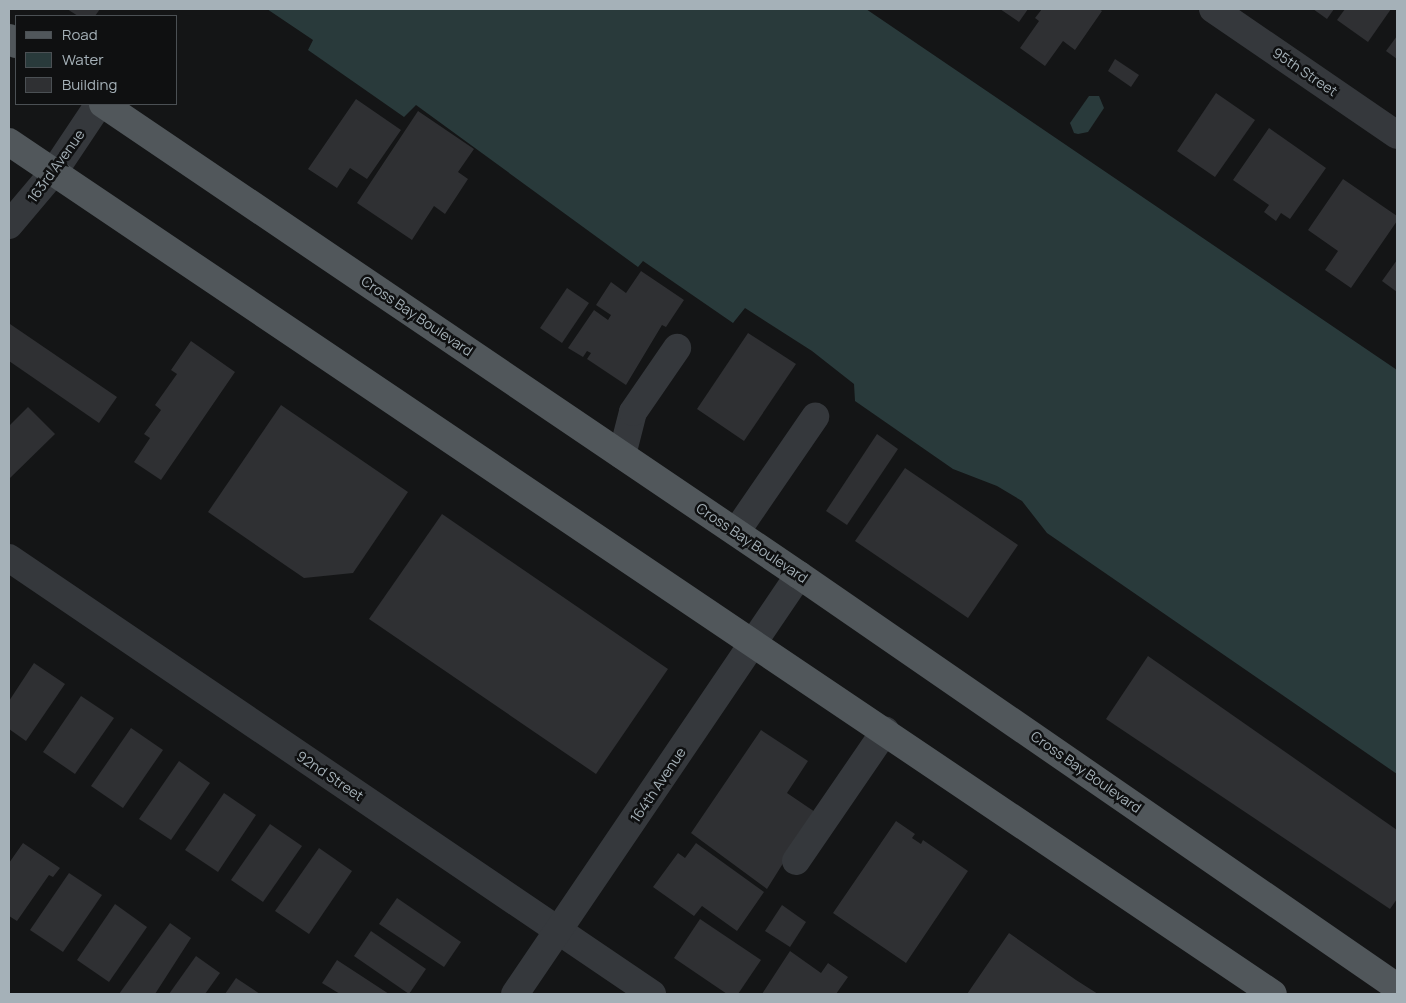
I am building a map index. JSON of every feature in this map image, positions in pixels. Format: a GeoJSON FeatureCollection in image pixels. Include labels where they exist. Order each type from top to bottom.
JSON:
{"type":"FeatureCollection","features":[{"type":"Feature","properties":{"kind":"main road","name":"Cross Bay Boulevard"},"geometry":{"type":"LineString","coordinates":[[105,105],[800,575],[1397,987]]}},
{"type":"Feature","properties":{"kind":"main road"},"geometry":{"type":"LineString","coordinates":[[9,142],[754,642],[1273,994]]}},
{"type":"Feature","properties":{"kind":"street","name":"95th Street"},"geometry":{"type":"LineString","coordinates":[[1213,9],[1397,134]]}},
{"type":"Feature","properties":{"kind":"street","name":"163rd Avenue"},"geometry":{"type":"LineString","coordinates":[[9,225],[53,173],[98,105]]}},
{"type":"Feature","properties":{"kind":"street"},"geometry":{"type":"LineString","coordinates":[[622,455],[633,412],[677,348]]}},
{"type":"Feature","properties":{"kind":"street"},"geometry":{"type":"LineString","coordinates":[[736,532],[815,417]]}},
{"type":"Feature","properties":{"kind":"street","name":"92nd Street"},"geometry":{"type":"LineString","coordinates":[[9,558],[652,994]]}},
{"type":"Feature","properties":{"kind":"street","name":"164th Avenue"},"geometry":{"type":"LineString","coordinates":[[515,994],[800,575]]}},
{"type":"Feature","properties":{"kind":"street"},"geometry":{"type":"LineString","coordinates":[[796,861],[885,731]]}},
{"type":"Feature","properties":{"kind":"water"},"geometry":{"type":"Polygon","coordinates":[[[267,9],[866,9],[1397,370],[1397,774],[1047,533],[1022,501],[997,486],[953,469],[855,401],[854,384],[812,351],[745,308],[733,323],[643,261],[638,267],[416,105],[404,117],[308,50],[313,40],[267,9]]]}},
{"type":"Feature","properties":{"kind":"water"},"geometry":{"type":"Polygon","coordinates":[[[1089,96],[1099,96],[1104,108],[1088,132],[1074,133],[1070,123],[1089,96]]]}},
{"type":"Feature","properties":{"kind":"building"},"geometry":{"type":"Polygon","coordinates":[[[67,9],[100,9],[96,15],[76,15],[67,9]]]}},
{"type":"Feature","properties":{"kind":"building"},"geometry":{"type":"Polygon","coordinates":[[[1000,9],[1028,9],[1019,22],[1000,9]]]}},
{"type":"Feature","properties":{"kind":"building"},"geometry":{"type":"Polygon","coordinates":[[[1042,9],[1099,9],[1102,11],[1075,50],[1063,41],[1045,66],[1020,48],[1039,21],[1035,18],[1042,9]]]}},
{"type":"Feature","properties":{"kind":"building"},"geometry":{"type":"Polygon","coordinates":[[[1313,9],[1334,9],[1327,19],[1313,9]]]}},
{"type":"Feature","properties":{"kind":"building"},"geometry":{"type":"Polygon","coordinates":[[[1345,9],[1391,9],[1368,42],[1337,20],[1345,9]]]}},
{"type":"Feature","properties":{"kind":"building"},"geometry":{"type":"Polygon","coordinates":[[[1397,36],[1397,59],[1386,51],[1397,36]]]}},
{"type":"Feature","properties":{"kind":"building"},"geometry":{"type":"Polygon","coordinates":[[[1115,59],[1139,75],[1131,87],[1108,71],[1115,59]]]}},
{"type":"Feature","properties":{"kind":"building"},"geometry":{"type":"Polygon","coordinates":[[[1216,93],[1255,120],[1215,177],[1177,151],[1216,93]]]}},
{"type":"Feature","properties":{"kind":"building"},"geometry":{"type":"Polygon","coordinates":[[[356,99],[401,130],[367,179],[350,168],[337,188],[308,169],[356,99]]]}},
{"type":"Feature","properties":{"kind":"building"},"geometry":{"type":"Polygon","coordinates":[[[418,111],[474,149],[458,172],[468,179],[445,214],[434,206],[412,240],[357,203],[418,111]]]}},
{"type":"Feature","properties":{"kind":"building"},"geometry":{"type":"Polygon","coordinates":[[[1269,128],[1326,168],[1290,219],[1281,213],[1276,221],[1264,212],[1269,205],[1233,180],[1269,128]]]}},
{"type":"Feature","properties":{"kind":"building"},"geometry":{"type":"Polygon","coordinates":[[[1343,179],[1397,216],[1397,221],[1351,288],[1325,270],[1338,251],[1308,230],[1343,179]]]}},
{"type":"Feature","properties":{"kind":"building"},"geometry":{"type":"Polygon","coordinates":[[[1397,260],[1397,292],[1382,281],[1397,260]]]}},
{"type":"Feature","properties":{"kind":"building"},"geometry":{"type":"Polygon","coordinates":[[[641,271],[684,300],[666,327],[662,325],[626,385],[587,359],[591,353],[587,351],[583,357],[568,348],[594,310],[608,320],[611,315],[596,305],[611,282],[626,293],[641,271]]]}},
{"type":"Feature","properties":{"kind":"building"},"geometry":{"type":"Polygon","coordinates":[[[567,288],[589,303],[562,343],[540,328],[567,288]]]}},
{"type":"Feature","properties":{"kind":"building"},"geometry":{"type":"Polygon","coordinates":[[[10,324],[117,397],[99,423],[9,361],[10,324]]]}},
{"type":"Feature","properties":{"kind":"building"},"geometry":{"type":"Polygon","coordinates":[[[748,333],[796,364],[744,441],[697,409],[748,333]]]}},
{"type":"Feature","properties":{"kind":"building"},"geometry":{"type":"Polygon","coordinates":[[[191,341],[235,372],[161,480],[134,462],[150,438],[144,434],[161,410],[155,405],[177,374],[171,370],[191,341]]]}},
{"type":"Feature","properties":{"kind":"building"},"geometry":{"type":"Polygon","coordinates":[[[281,405],[408,492],[353,573],[304,578],[208,512],[281,405]]]}},
{"type":"Feature","properties":{"kind":"building"},"geometry":{"type":"Polygon","coordinates":[[[28,407],[55,434],[9,479],[9,426],[28,407]]]}},
{"type":"Feature","properties":{"kind":"building"},"geometry":{"type":"Polygon","coordinates":[[[877,434],[898,449],[847,525],[826,511],[877,434]]]}},
{"type":"Feature","properties":{"kind":"building"},"geometry":{"type":"Polygon","coordinates":[[[905,468],[1018,545],[968,618],[855,541],[905,468]]]}},
{"type":"Feature","properties":{"kind":"building"},"geometry":{"type":"Polygon","coordinates":[[[442,514],[668,669],[596,774],[369,619],[442,514]]]}},
{"type":"Feature","properties":{"kind":"building"},"geometry":{"type":"Polygon","coordinates":[[[1148,656],[1397,830],[1397,899],[1390,909],[1106,719],[1148,656]]]}},
{"type":"Feature","properties":{"kind":"building"},"geometry":{"type":"Polygon","coordinates":[[[34,663],[65,684],[26,741],[9,729],[9,701],[34,663]]]}},
{"type":"Feature","properties":{"kind":"building"},"geometry":{"type":"Polygon","coordinates":[[[81,696],[114,718],[75,774],[43,752],[81,696]]]}},
{"type":"Feature","properties":{"kind":"building"},"geometry":{"type":"Polygon","coordinates":[[[131,728],[163,750],[123,808],[91,786],[131,728]]]}},
{"type":"Feature","properties":{"kind":"building"},"geometry":{"type":"Polygon","coordinates":[[[761,730],[808,761],[787,793],[815,812],[767,889],[691,833],[761,730]]]}},
{"type":"Feature","properties":{"kind":"building"},"geometry":{"type":"Polygon","coordinates":[[[179,761],[210,783],[171,840],[139,819],[179,761]]]}},
{"type":"Feature","properties":{"kind":"building"},"geometry":{"type":"Polygon","coordinates":[[[224,793],[256,815],[218,872],[185,850],[224,793]]]}},
{"type":"Feature","properties":{"kind":"building"},"geometry":{"type":"Polygon","coordinates":[[[896,821],[915,834],[912,838],[921,844],[923,840],[968,871],[906,963],[833,913],[896,821]]]}},
{"type":"Feature","properties":{"kind":"building"},"geometry":{"type":"Polygon","coordinates":[[[270,824],[302,846],[263,902],[231,880],[270,824]]]}},
{"type":"Feature","properties":{"kind":"building"},"geometry":{"type":"Polygon","coordinates":[[[23,843],[60,868],[53,877],[49,875],[17,921],[9,916],[9,863],[23,843]]]}},
{"type":"Feature","properties":{"kind":"building"},"geometry":{"type":"Polygon","coordinates":[[[696,843],[764,892],[737,931],[702,906],[694,916],[653,887],[678,853],[685,858],[696,843]]]}},
{"type":"Feature","properties":{"kind":"building"},"geometry":{"type":"Polygon","coordinates":[[[319,848],[352,871],[309,934],[275,911],[319,848]]]}},
{"type":"Feature","properties":{"kind":"building"},"geometry":{"type":"Polygon","coordinates":[[[69,873],[102,895],[63,952],[30,930],[69,873]]]}},
{"type":"Feature","properties":{"kind":"building"},"geometry":{"type":"Polygon","coordinates":[[[397,898],[461,942],[444,967],[379,924],[397,898]]]}},
{"type":"Feature","properties":{"kind":"building"},"geometry":{"type":"Polygon","coordinates":[[[115,904],[147,927],[109,982],[77,960],[115,904]]]}},
{"type":"Feature","properties":{"kind":"building"},"geometry":{"type":"Polygon","coordinates":[[[782,905],[806,922],[790,947],[765,931],[782,905]]]}},
{"type":"Feature","properties":{"kind":"building"},"geometry":{"type":"Polygon","coordinates":[[[700,919],[761,960],[738,994],[727,994],[674,958],[700,919]]]}},
{"type":"Feature","properties":{"kind":"building"},"geometry":{"type":"Polygon","coordinates":[[[170,923],[191,938],[155,994],[119,994],[170,923]]]}},
{"type":"Feature","properties":{"kind":"building"},"geometry":{"type":"Polygon","coordinates":[[[371,931],[426,969],[409,994],[354,956],[371,931]]]}},
{"type":"Feature","properties":{"kind":"building"},"geometry":{"type":"Polygon","coordinates":[[[1009,933],[1076,980],[1098,994],[967,994],[1009,933]]]}},
{"type":"Feature","properties":{"kind":"building"},"geometry":{"type":"Polygon","coordinates":[[[790,951],[821,973],[828,963],[848,977],[836,994],[762,994],[790,951]]]}},
{"type":"Feature","properties":{"kind":"building"},"geometry":{"type":"Polygon","coordinates":[[[196,956],[220,973],[205,994],[169,994],[196,956]]]}},
{"type":"Feature","properties":{"kind":"building"},"geometry":{"type":"Polygon","coordinates":[[[337,960],[389,994],[340,994],[322,983],[337,960]]]}},
{"type":"Feature","properties":{"kind":"building"},"geometry":{"type":"Polygon","coordinates":[[[236,978],[260,994],[225,994],[236,978]]]}}]}
